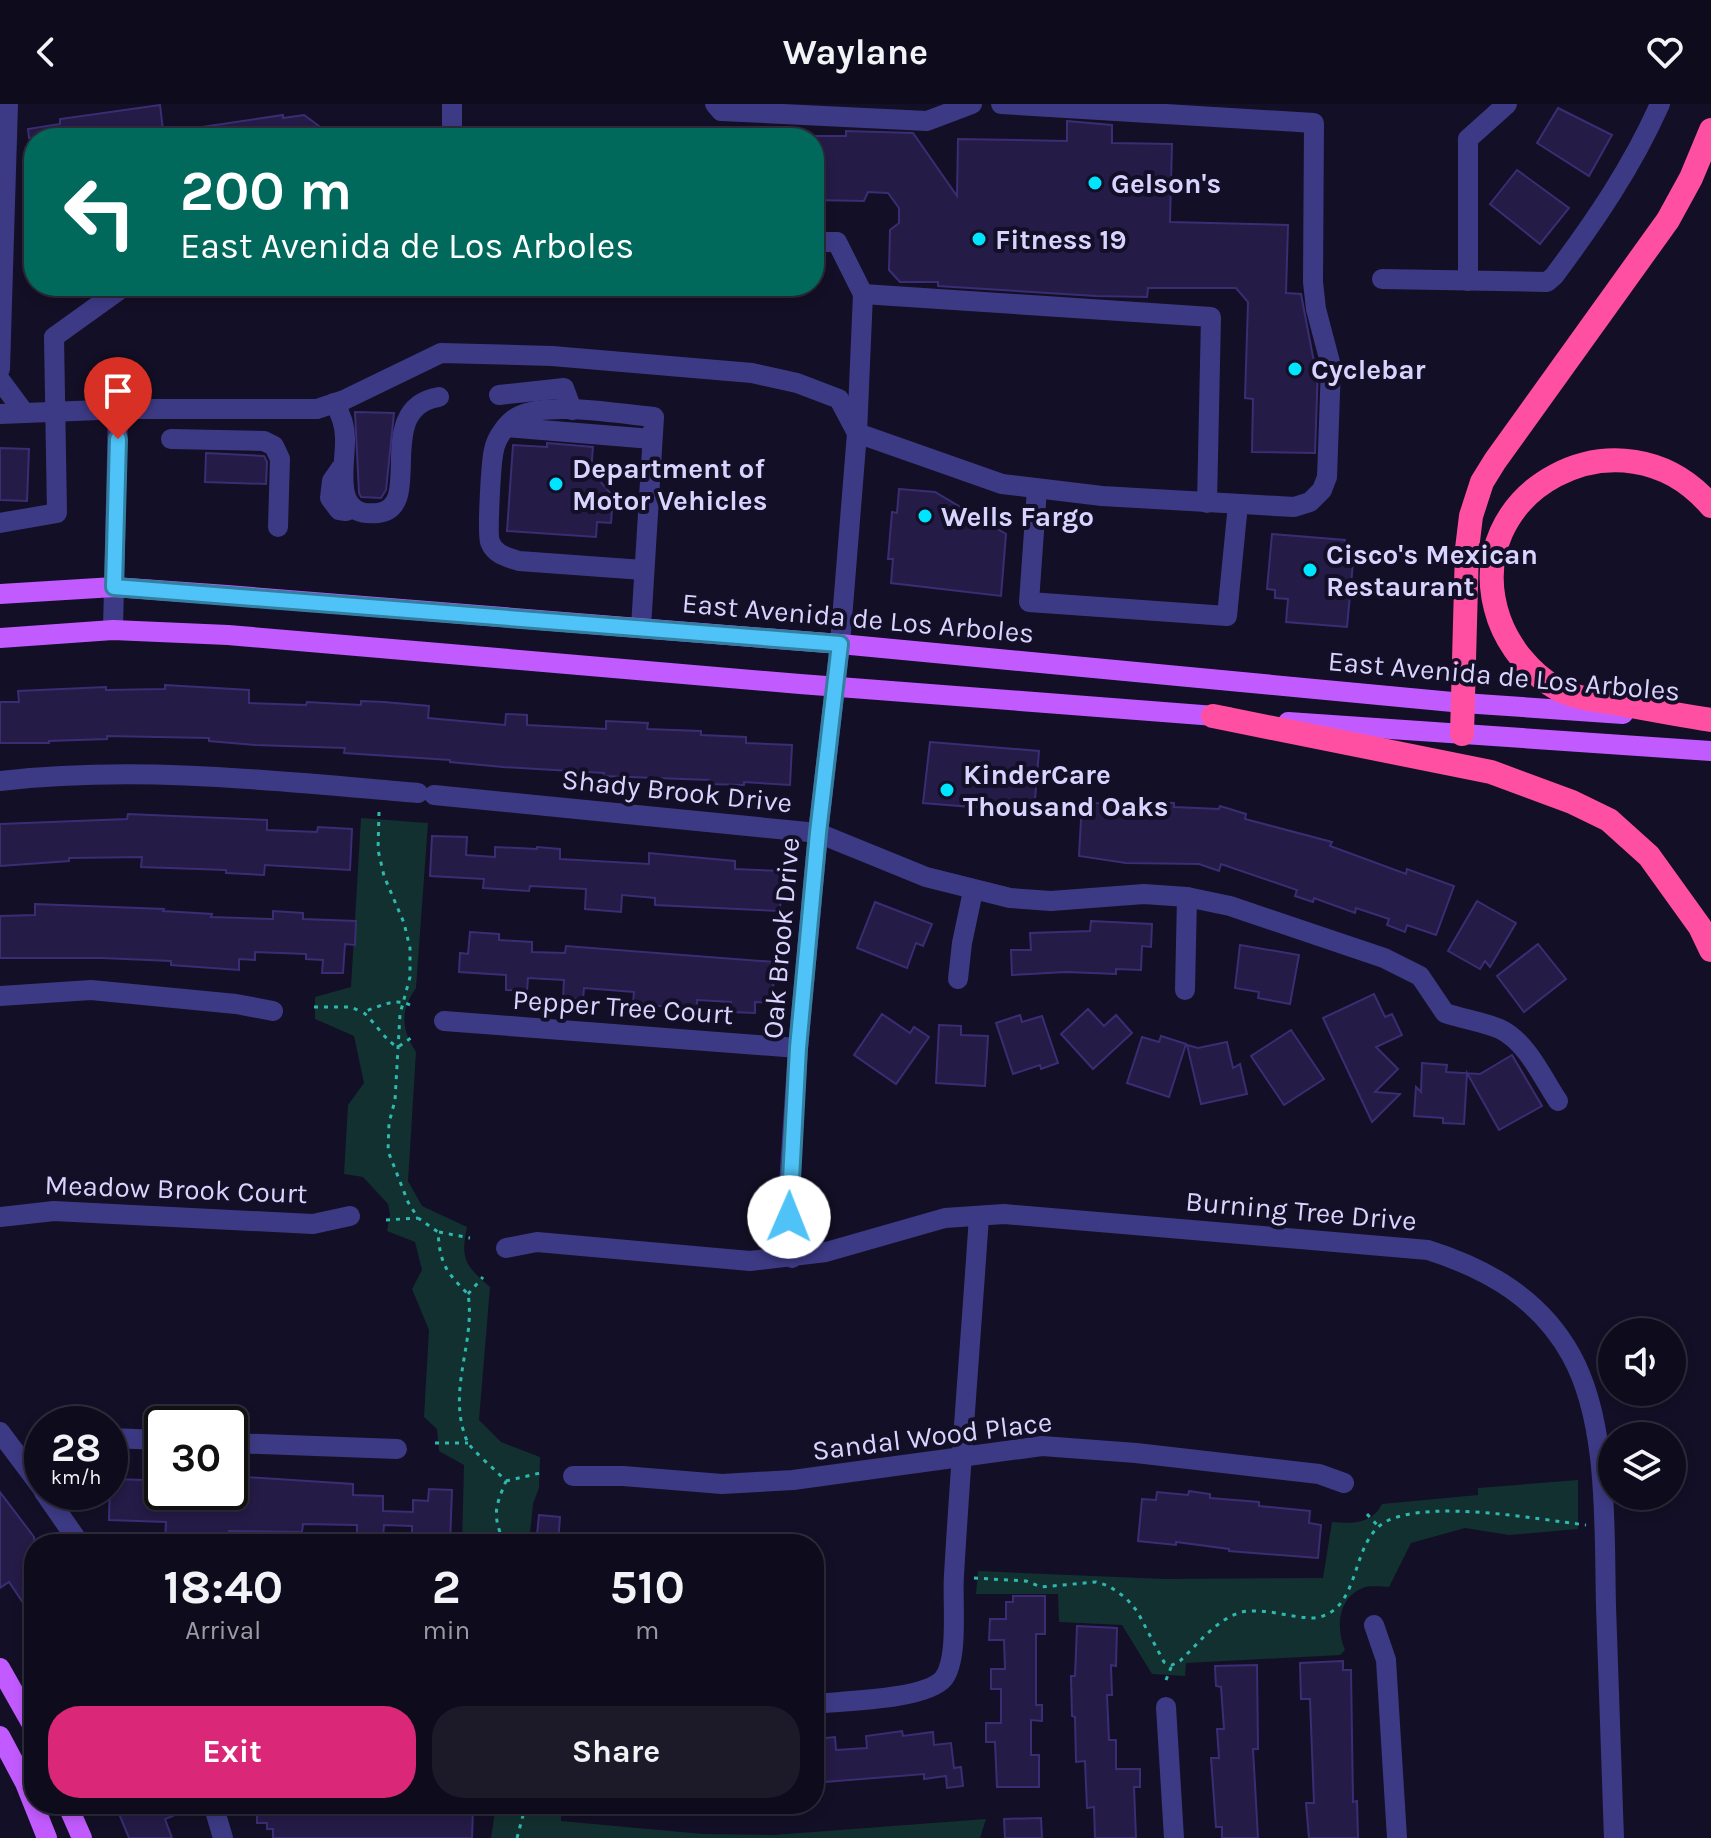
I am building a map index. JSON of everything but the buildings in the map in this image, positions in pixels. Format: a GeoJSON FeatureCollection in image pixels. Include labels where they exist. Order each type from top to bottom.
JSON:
{"type":"FeatureCollection","features":[{"type":"Feature","properties":{"kind":"highway"},"geometry":{"type":"LineString","coordinates":[[1462,734],[1467,549],[1471,516],[1482,482],[1668,220],[1691,178],[1711,130]]}},
{"type":"Feature","properties":{"kind":"highway"},"geometry":{"type":"LineString","coordinates":[[1711,506],[1686,481],[1661,468],[1615,460],[1581,464],[1546,481],[1512,515],[1497,547],[1492,589],[1498,615],[1510,642],[1531,668],[1556,688],[1585,699],[1711,720]]}},
{"type":"Feature","properties":{"kind":"highway"},"geometry":{"type":"LineString","coordinates":[[1213,716],[1491,772],[1572,802],[1609,820],[1649,856],[1700,927],[1711,950]]}},
{"type":"Feature","properties":{"kind":"main road","name":"East Avenida de Los Arboles"},"geometry":{"type":"LineString","coordinates":[[0,594],[114,587],[641,627],[1463,703],[1711,720]]}},
{"type":"Feature","properties":{"kind":"main road","name":"East Avenida de Los Arboles"},"geometry":{"type":"LineString","coordinates":[[0,638],[113,630],[244,636],[834,687],[1711,751]]}},
{"type":"Feature","properties":{"kind":"main road"},"geometry":{"type":"LineString","coordinates":[[0,1668],[24,1710]]}},
{"type":"Feature","properties":{"kind":"main road"},"geometry":{"type":"LineString","coordinates":[[0,1736],[24,1781]]}},
{"type":"Feature","properties":{"kind":"main road"},"geometry":{"type":"LineString","coordinates":[[37,1814],[47,1838]]}},
{"type":"Feature","properties":{"kind":"main road"},"geometry":{"type":"LineString","coordinates":[[71,1814],[82,1838]]}},
{"type":"Feature","properties":{"kind":"street"},"geometry":{"type":"LineString","coordinates":[[0,369],[8,104]]}},
{"type":"Feature","properties":{"kind":"street"},"geometry":{"type":"LineString","coordinates":[[452,104],[452,128]]}},
{"type":"Feature","properties":{"kind":"street"},"geometry":{"type":"LineString","coordinates":[[715,104],[721,111],[927,121],[972,104]]}},
{"type":"Feature","properties":{"kind":"street"},"geometry":{"type":"LineString","coordinates":[[0,414],[23,411],[317,409],[441,353],[552,356],[752,373],[797,383],[839,399],[857,433],[1002,484],[1207,503],[1294,507],[1310,502],[1322,490],[1327,477],[1331,366],[1316,309],[1313,282],[1314,123],[1001,104]]}},
{"type":"Feature","properties":{"kind":"street"},"geometry":{"type":"LineString","coordinates":[[1468,281],[1468,139],[1507,104]]}},
{"type":"Feature","properties":{"kind":"street"},"geometry":{"type":"LineString","coordinates":[[1382,279],[1547,282],[1614,191],[1660,104]]}},
{"type":"Feature","properties":{"kind":"street"},"geometry":{"type":"LineString","coordinates":[[824,242],[837,242],[863,294],[1211,317],[1207,503]]}},
{"type":"Feature","properties":{"kind":"street","name":"Oak Brook Drive"},"geometry":{"type":"LineString","coordinates":[[792,1258],[788,1200],[798,1048],[840,644],[857,433],[863,294]]}},
{"type":"Feature","properties":{"kind":"street"},"geometry":{"type":"LineString","coordinates":[[0,523],[57,513],[54,337],[111,296]]}},
{"type":"Feature","properties":{"kind":"street"},"geometry":{"type":"LineString","coordinates":[[0,380],[23,411]]}},
{"type":"Feature","properties":{"kind":"street"},"geometry":{"type":"LineString","coordinates":[[499,395],[564,388],[572,410]]}},
{"type":"Feature","properties":{"kind":"street"},"geometry":{"type":"LineString","coordinates":[[334,403],[342,416],[346,437],[343,465],[332,481],[330,498],[339,510],[353,508],[378,513],[391,509],[400,497],[401,442],[409,413],[420,403],[439,397]]}},
{"type":"Feature","properties":{"kind":"street"},"geometry":{"type":"LineString","coordinates":[[641,627],[654,417],[553,409],[516,417],[494,447],[489,541],[499,555],[519,561],[643,570]]}},
{"type":"Feature","properties":{"kind":"street"},"geometry":{"type":"LineString","coordinates":[[113,630],[118,411]]}},
{"type":"Feature","properties":{"kind":"street"},"geometry":{"type":"LineString","coordinates":[[506,427],[652,439]]}},
{"type":"Feature","properties":{"kind":"street"},"geometry":{"type":"LineString","coordinates":[[171,439],[264,441],[274,446],[280,459],[278,527]]}},
{"type":"Feature","properties":{"kind":"street"},"geometry":{"type":"LineString","coordinates":[[1037,489],[1029,602],[1227,616],[1238,504]]}},
{"type":"Feature","properties":{"kind":"street","name":"Shady Brook Drive"},"geometry":{"type":"LineString","coordinates":[[0,781],[58,775],[210,775],[426,794],[818,833],[926,877],[1010,898],[1051,901],[1144,894],[1187,897],[1230,906],[1384,958],[1420,976],[1445,1013],[1498,1028],[1511,1036],[1528,1054],[1558,1101]]}},
{"type":"Feature","properties":{"kind":"street"},"geometry":{"type":"LineString","coordinates":[[958,979],[973,891]]}},
{"type":"Feature","properties":{"kind":"street"},"geometry":{"type":"LineString","coordinates":[[1185,990],[1187,897]]}},
{"type":"Feature","properties":{"kind":"street"},"geometry":{"type":"LineString","coordinates":[[0,996],[91,990],[236,1004],[273,1011]]}},
{"type":"Feature","properties":{"kind":"street","name":"Pepper Tree Court"},"geometry":{"type":"LineString","coordinates":[[444,1021],[798,1048]]}},
{"type":"Feature","properties":{"kind":"street","name":"Meadow Brook Court"},"geometry":{"type":"LineString","coordinates":[[0,1217],[54,1211],[313,1224],[350,1216]]}},
{"type":"Feature","properties":{"kind":"street","name":"Burning Tree Drive"},"geometry":{"type":"LineString","coordinates":[[506,1248],[537,1242],[750,1261],[826,1252],[945,1218],[1004,1214],[1428,1250],[1489,1274],[1531,1304],[1558,1334],[1572,1356],[1589,1396],[1597,1438],[1604,1527],[1614,1838]]}},
{"type":"Feature","properties":{"kind":"street"},"geometry":{"type":"LineString","coordinates":[[824,1703],[916,1692],[933,1687],[944,1677],[951,1657],[979,1216]]}},
{"type":"Feature","properties":{"kind":"street"},"geometry":{"type":"LineString","coordinates":[[0,1432],[24,1455]]}},
{"type":"Feature","properties":{"kind":"street"},"geometry":{"type":"LineString","coordinates":[[248,1444],[397,1449]]}},
{"type":"Feature","properties":{"kind":"street","name":"Sandal Wood Place"},"geometry":{"type":"LineString","coordinates":[[573,1476],[623,1476],[722,1484],[793,1480],[1042,1446],[1136,1453],[1319,1474],[1344,1483]]}},
{"type":"Feature","properties":{"kind":"street"},"geometry":{"type":"LineString","coordinates":[[57,1510],[73,1534]]}},
{"type":"Feature","properties":{"kind":"street"},"geometry":{"type":"LineString","coordinates":[[1374,1625],[1386,1660],[1397,1838]]}},
{"type":"Feature","properties":{"kind":"street"},"geometry":{"type":"LineString","coordinates":[[1166,1707],[1174,1838]]}},
{"type":"Feature","properties":{"kind":"street"},"geometry":{"type":"LineString","coordinates":[[216,1814],[223,1838]]}},
{"type":"Feature","properties":{"kind":"path"},"geometry":{"type":"LineString","coordinates":[[379,812],[378,850],[410,948],[410,977],[403,1002],[388,1151],[395,1174],[418,1218],[438,1232],[470,1238]]}},
{"type":"Feature","properties":{"kind":"path"},"geometry":{"type":"LineString","coordinates":[[363,1012],[390,1002],[410,1005]]}},
{"type":"Feature","properties":{"kind":"path"},"geometry":{"type":"LineString","coordinates":[[314,1007],[350,1007],[363,1012],[377,1023],[391,1044],[398,1047]]}},
{"type":"Feature","properties":{"kind":"path"},"geometry":{"type":"LineString","coordinates":[[398,1047],[411,1038]]}},
{"type":"Feature","properties":{"kind":"path"},"geometry":{"type":"LineString","coordinates":[[386,1220],[418,1218]]}},
{"type":"Feature","properties":{"kind":"path"},"geometry":{"type":"LineString","coordinates":[[438,1232],[439,1257],[450,1276],[468,1294],[471,1324],[459,1387],[468,1443],[506,1481]]}},
{"type":"Feature","properties":{"kind":"path"},"geometry":{"type":"LineString","coordinates":[[468,1294],[483,1277]]}},
{"type":"Feature","properties":{"kind":"path"},"geometry":{"type":"LineString","coordinates":[[435,1443],[468,1443]]}},
{"type":"Feature","properties":{"kind":"path"},"geometry":{"type":"LineString","coordinates":[[506,1481],[540,1473]]}},
{"type":"Feature","properties":{"kind":"path"},"geometry":{"type":"LineString","coordinates":[[500,1534],[495,1519],[497,1502],[506,1481]]}},
{"type":"Feature","properties":{"kind":"path"},"geometry":{"type":"LineString","coordinates":[[1166,1680],[1172,1665],[1225,1620],[1238,1613],[1250,1611],[1301,1618],[1325,1617],[1336,1610],[1343,1601],[1369,1540],[1387,1520],[1413,1512],[1440,1510],[1586,1525]]}},
{"type":"Feature","properties":{"kind":"path"},"geometry":{"type":"LineString","coordinates":[[1367,1514],[1379,1527]]}},
{"type":"Feature","properties":{"kind":"path"},"geometry":{"type":"LineString","coordinates":[[973,1578],[1026,1581],[1041,1587],[1096,1582],[1109,1586],[1137,1611],[1164,1662],[1172,1665]]}},
{"type":"Feature","properties":{"kind":"path"},"geometry":{"type":"LineString","coordinates":[[1343,1601],[1348,1607]]}},
{"type":"Feature","properties":{"kind":"path"},"geometry":{"type":"LineString","coordinates":[[517,1838],[523,1814]]}},
{"type":"Feature","properties":{"kind":"green space"},"geometry":{"type":"Polygon","coordinates":[[[361,818],[428,823],[416,988],[407,1004],[404,1020],[407,1035],[416,1052],[408,1181],[422,1206],[467,1227],[464,1247],[467,1262],[490,1287],[479,1420],[501,1442],[540,1457],[539,1488],[533,1504],[530,1534],[462,1534],[464,1465],[439,1451],[437,1429],[424,1417],[429,1330],[412,1289],[422,1270],[415,1242],[387,1231],[388,1204],[363,1177],[344,1174],[348,1105],[364,1083],[354,1036],[315,1019],[315,997],[351,987],[361,818]]]}},
{"type":"Feature","properties":{"kind":"green space"},"geometry":{"type":"Polygon","coordinates":[[[1578,1480],[1578,1529],[1509,1535],[1465,1528],[1411,1543],[1389,1587],[1366,1587],[1348,1599],[1341,1615],[1340,1633],[1345,1650],[1340,1655],[1186,1663],[1185,1676],[1152,1674],[1122,1625],[1059,1622],[1058,1594],[976,1594],[978,1571],[1164,1579],[1323,1578],[1332,1522],[1367,1519],[1382,1504],[1478,1495],[1478,1488],[1578,1480]]]}},
{"type":"Feature","properties":{"kind":"green space"},"geometry":{"type":"Polygon","coordinates":[[[495,1814],[561,1814],[561,1821],[703,1834],[773,1835],[986,1819],[980,1838],[491,1838],[495,1814]]]}},
{"type":"Feature","properties":{"kind":"place","name":"Gelson's"},"geometry":{"type":"Point","coordinates":[1095,183]}},
{"type":"Feature","properties":{"kind":"place","name":"Fitness 19"},"geometry":{"type":"Point","coordinates":[979,239]}},
{"type":"Feature","properties":{"kind":"place","name":"Cyclebar"},"geometry":{"type":"Point","coordinates":[1295,369]}},
{"type":"Feature","properties":{"kind":"place","name":"Department of Motor Vehicles"},"geometry":{"type":"Point","coordinates":[556,484]}},
{"type":"Feature","properties":{"kind":"place","name":"Wells Fargo"},"geometry":{"type":"Point","coordinates":[925,516]}},
{"type":"Feature","properties":{"kind":"place","name":"Cisco's Mexican Restaurant"},"geometry":{"type":"Point","coordinates":[1310,570]}},
{"type":"Feature","properties":{"kind":"place","name":"KinderCare Thousand Oaks"},"geometry":{"type":"Point","coordinates":[947,790]}},
{"type":"Feature","properties":{"kind":"route"},"geometry":{"type":"LineString","coordinates":[[118,439],[114,587],[840,644],[798,1048],[789,1217]]}}]}
